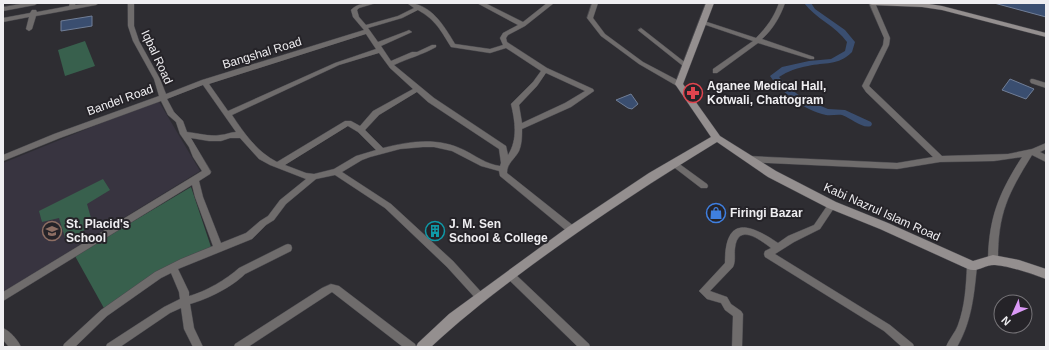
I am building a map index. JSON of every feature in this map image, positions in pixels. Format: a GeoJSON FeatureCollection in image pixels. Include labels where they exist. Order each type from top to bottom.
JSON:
{"type":"FeatureCollection","features":[{"type":"Feature","properties":{"kind":"street"},"geometry":{"type":"LineString","coordinates":[[3,9],[35,3]]}},
{"type":"Feature","properties":{"kind":"street"},"geometry":{"type":"LineString","coordinates":[[30,29],[32,14],[38,3]]}},
{"type":"Feature","properties":{"kind":"street"},"geometry":{"type":"LineString","coordinates":[[3,20],[72,5],[93,3]]}},
{"type":"Feature","properties":{"kind":"street","name":"Iqbal Road"},"geometry":{"type":"LineString","coordinates":[[131,3],[131,26],[136,41],[157,79],[163,97]]}},
{"type":"Feature","properties":{"kind":"street"},"geometry":{"type":"LineString","coordinates":[[373,3],[357,7],[354,10],[356,17],[390,64],[403,78],[503,148],[503,174],[572,230]]}},
{"type":"Feature","properties":{"kind":"street"},"geometry":{"type":"LineString","coordinates":[[410,3],[430,14],[439,23],[453,46],[490,51],[507,46]]}},
{"type":"Feature","properties":{"kind":"street"},"geometry":{"type":"LineString","coordinates":[[480,3],[522,25]]}},
{"type":"Feature","properties":{"kind":"street"},"geometry":{"type":"LineString","coordinates":[[519,127],[568,106],[591,91],[545,70],[504,43],[503,38],[505,34],[522,25],[551,3]]}},
{"type":"Feature","properties":{"kind":"street"},"geometry":{"type":"LineString","coordinates":[[422,347],[453,318],[572,230],[653,176],[716,138],[679,84],[641,64],[602,35],[590,18],[595,3]]}},
{"type":"Feature","properties":{"kind":"street"},"geometry":{"type":"LineString","coordinates":[[679,84],[710,3]]}},
{"type":"Feature","properties":{"kind":"street"},"geometry":{"type":"LineString","coordinates":[[715,71],[759,40],[778,14],[782,3]]}},
{"type":"Feature","properties":{"kind":"street"},"geometry":{"type":"LineString","coordinates":[[940,159],[865,86],[886,45],[887,38],[872,3],[922,5],[942,8],[1046,35]]}},
{"type":"Feature","properties":{"kind":"street","name":"Bangshal Road"},"geometry":{"type":"LineString","coordinates":[[163,97],[204,82],[366,29],[400,17],[418,8]]}},
{"type":"Feature","properties":{"kind":"street"},"geometry":{"type":"LineString","coordinates":[[702,22],[812,58]]}},
{"type":"Feature","properties":{"kind":"street"},"geometry":{"type":"LineString","coordinates":[[641,30],[685,65]]}},
{"type":"Feature","properties":{"kind":"street"},"geometry":{"type":"LineString","coordinates":[[228,114],[337,64],[378,48],[409,32]]}},
{"type":"Feature","properties":{"kind":"street"},"geometry":{"type":"LineString","coordinates":[[390,64],[434,46]]}},
{"type":"Feature","properties":{"kind":"street"},"geometry":{"type":"LineString","coordinates":[[204,82],[228,114],[242,136],[262,157],[305,176],[314,177],[336,172],[359,158],[381,151],[426,143],[438,143],[469,155],[488,167],[504,166],[513,156],[518,144],[519,127],[515,104],[535,84],[545,70]]}},
{"type":"Feature","properties":{"kind":"street"},"geometry":{"type":"LineString","coordinates":[[1033,81],[1046,86]]}},
{"type":"Feature","properties":{"kind":"street"},"geometry":{"type":"LineString","coordinates":[[361,130],[376,113],[418,89]]}},
{"type":"Feature","properties":{"kind":"street","name":"Bandel Road"},"geometry":{"type":"LineString","coordinates":[[3,158],[57,136],[163,97],[171,112],[179,121],[184,134],[193,146],[197,157],[208,172],[194,180]]}},
{"type":"Feature","properties":{"kind":"street"},"geometry":{"type":"LineString","coordinates":[[278,165],[348,123],[361,130],[381,151]]}},
{"type":"Feature","properties":{"kind":"street"},"geometry":{"type":"LineString","coordinates":[[184,134],[209,138],[221,138],[230,135],[242,136]]}},
{"type":"Feature","properties":{"kind":"street","name":"Kabi Nazrul Islam Road"},"geometry":{"type":"LineString","coordinates":[[716,138],[772,174],[832,205],[884,226],[972,266]]}},
{"type":"Feature","properties":{"kind":"street"},"geometry":{"type":"LineString","coordinates":[[748,159],[897,166],[940,159],[999,157],[1031,153],[1046,146]]}},
{"type":"Feature","properties":{"kind":"street"},"geometry":{"type":"LineString","coordinates":[[1031,153],[1046,160]]}},
{"type":"Feature","properties":{"kind":"street"},"geometry":{"type":"LineString","coordinates":[[993,260],[998,210],[1012,181],[1031,153]]}},
{"type":"Feature","properties":{"kind":"street"},"geometry":{"type":"LineString","coordinates":[[674,163],[704,186]]}},
{"type":"Feature","properties":{"kind":"street"},"geometry":{"type":"LineString","coordinates":[[336,172],[388,206],[450,264],[480,297]]}},
{"type":"Feature","properties":{"kind":"street"},"geometry":{"type":"LineString","coordinates":[[68,347],[118,302],[158,275],[249,236],[271,218],[283,202],[314,177]]}},
{"type":"Feature","properties":{"kind":"street"},"geometry":{"type":"LineString","coordinates":[[3,297],[194,180],[218,248]]}},
{"type":"Feature","properties":{"kind":"street"},"geometry":{"type":"LineString","coordinates":[[832,205],[817,227],[791,239],[768,254],[887,328],[909,347]]}},
{"type":"Feature","properties":{"kind":"street"},"geometry":{"type":"LineString","coordinates":[[737,347],[738,314],[728,307],[724,300],[710,296],[704,291],[730,264],[729,249],[733,236],[738,232],[747,230],[778,248]]}},
{"type":"Feature","properties":{"kind":"street"},"geometry":{"type":"LineString","coordinates":[[110,347],[167,310],[201,297],[242,272],[288,248]]}},
{"type":"Feature","properties":{"kind":"street"},"geometry":{"type":"LineString","coordinates":[[951,347],[960,334],[970,301],[972,266],[993,260],[1019,265],[1046,274]]}},
{"type":"Feature","properties":{"kind":"street"},"geometry":{"type":"LineString","coordinates":[[173,268],[184,292],[186,302],[186,319],[198,347]]}},
{"type":"Feature","properties":{"kind":"street"},"geometry":{"type":"LineString","coordinates":[[510,275],[585,347]]}},
{"type":"Feature","properties":{"kind":"street"},"geometry":{"type":"LineString","coordinates":[[239,347],[331,288],[336,289],[411,347]]}},
{"type":"Feature","properties":{"kind":"street"},"geometry":{"type":"LineString","coordinates":[[3,333],[16,347]]}},
{"type":"Feature","properties":{"kind":"shaded area","name":"St. Placid's School"},"geometry":{"type":"Polygon","coordinates":[[[158,100],[200,171],[3,292],[3,163],[158,100]]]}},
{"type":"Feature","properties":{"kind":"green space"},"geometry":{"type":"Polygon","coordinates":[[[85,41],[95,66],[65,76],[58,50],[85,41]]]}},
{"type":"Feature","properties":{"kind":"green space"},"geometry":{"type":"Polygon","coordinates":[[[103,179],[110,190],[87,204],[93,225],[66,241],[59,218],[42,222],[39,211],[103,179]]]}},
{"type":"Feature","properties":{"kind":"green space"},"geometry":{"type":"Polygon","coordinates":[[[191,187],[211,247],[105,310],[75,256],[191,187]]]}},
{"type":"Feature","properties":{"kind":"water"},"geometry":{"type":"Polygon","coordinates":[[[994,3],[1046,3],[1046,17],[994,3]]]}},
{"type":"Feature","properties":{"kind":"water"},"geometry":{"type":"Polygon","coordinates":[[[92,16],[92,26],[61,31],[61,21],[92,16]]]}},
{"type":"Feature","properties":{"kind":"water"},"geometry":{"type":"Polygon","coordinates":[[[1010,79],[1034,89],[1026,99],[1002,90],[1010,79]]]}},
{"type":"Feature","properties":{"kind":"water"},"geometry":{"type":"Polygon","coordinates":[[[631,94],[638,104],[632,109],[616,100],[631,94]]]}},
{"type":"Feature","properties":{"kind":"waterway"},"geometry":{"type":"LineString","coordinates":[[807,3],[813,10],[843,31],[851,42],[848,52],[833,61],[809,63],[785,69],[774,76],[785,89],[801,101],[827,112],[842,112],[868,124]]}},
{"type":"Feature","properties":{"kind":"place","name":"Aganee Medical Hall, Kotwali, Chattogram"},"geometry":{"type":"Point","coordinates":[693,93]}},
{"type":"Feature","properties":{"kind":"place","name":"Firingi Bazar"},"geometry":{"type":"Point","coordinates":[716,213]}},
{"type":"Feature","properties":{"kind":"place","name":"St. Placid's School"},"geometry":{"type":"Point","coordinates":[52,231]}},
{"type":"Feature","properties":{"kind":"place","name":"J. M. Sen School & College"},"geometry":{"type":"Point","coordinates":[435,231]}}]}
